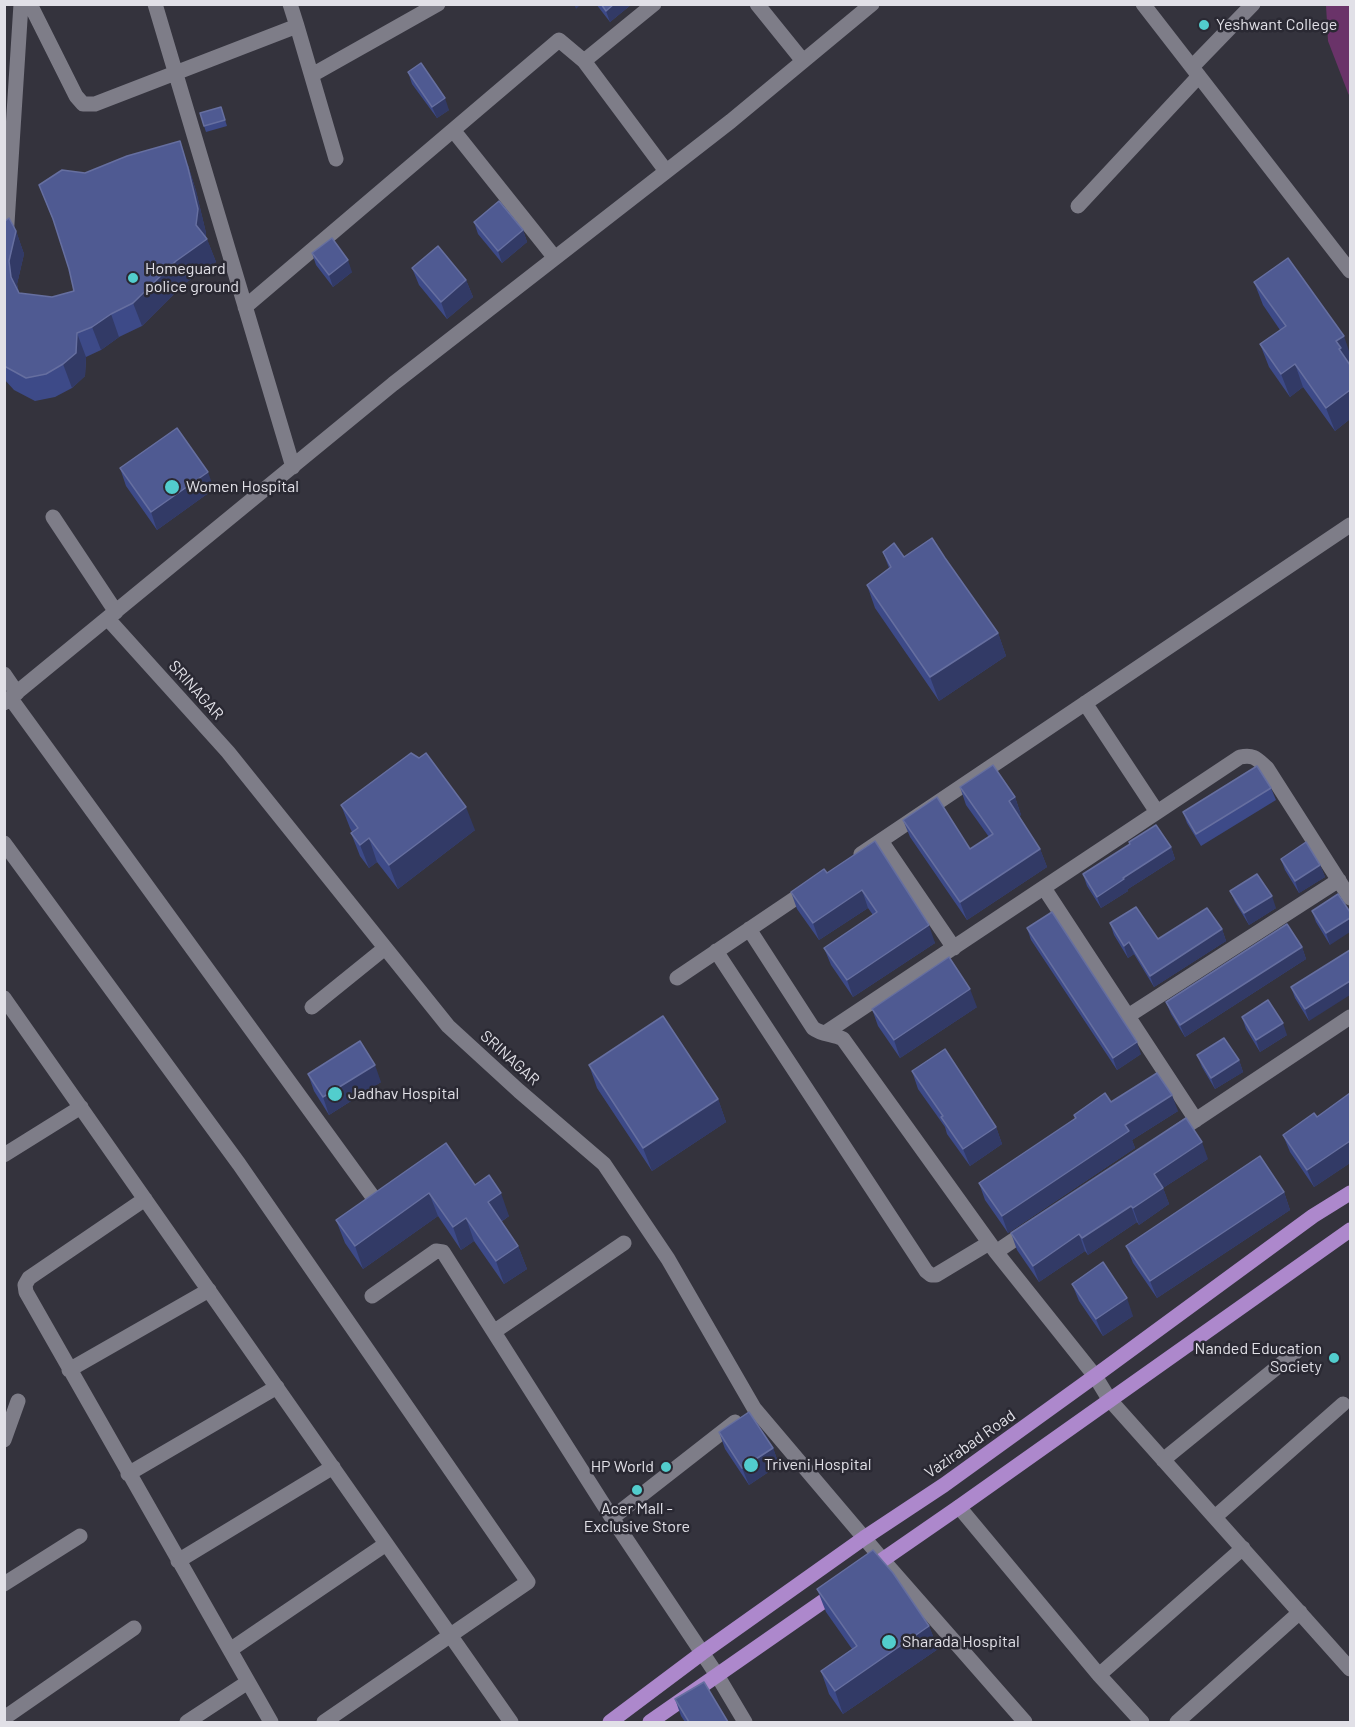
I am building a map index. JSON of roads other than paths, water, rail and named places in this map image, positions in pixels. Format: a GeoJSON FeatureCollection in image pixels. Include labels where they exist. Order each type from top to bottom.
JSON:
{"type":"FeatureCollection","features":[{"type":"Feature","properties":{"kind":"main road","name":"Vazirabad Road"},"geometry":{"type":"LineString","coordinates":[[609,1722],[864,1538],[944,1485],[1313,1216],[1350,1193]]}},
{"type":"Feature","properties":{"kind":"main road"},"geometry":{"type":"LineString","coordinates":[[650,1722],[1350,1230]]}},
{"type":"Feature","properties":{"kind":"street"},"geometry":{"type":"LineString","coordinates":[[6,239],[21,4]]}},
{"type":"Feature","properties":{"kind":"street"},"geometry":{"type":"LineString","coordinates":[[30,4],[76,96],[83,104],[95,104],[297,26]]}},
{"type":"Feature","properties":{"kind":"street"},"geometry":{"type":"LineString","coordinates":[[155,4],[293,467]]}},
{"type":"Feature","properties":{"kind":"street"},"geometry":{"type":"LineString","coordinates":[[290,4],[336,159]]}},
{"type":"Feature","properties":{"kind":"street"},"geometry":{"type":"LineString","coordinates":[[312,75],[438,4]]}},
{"type":"Feature","properties":{"kind":"street"},"geometry":{"type":"LineString","coordinates":[[584,61],[654,4]]}},
{"type":"Feature","properties":{"kind":"street"},"geometry":{"type":"LineString","coordinates":[[757,4],[803,62]]}},
{"type":"Feature","properties":{"kind":"street"},"geometry":{"type":"LineString","coordinates":[[11,698],[393,384],[666,171],[872,4]]}},
{"type":"Feature","properties":{"kind":"street"},"geometry":{"type":"LineString","coordinates":[[1143,4],[1350,271]]}},
{"type":"Feature","properties":{"kind":"street"},"geometry":{"type":"LineString","coordinates":[[1078,206],[1253,4]]}},
{"type":"Feature","properties":{"kind":"street"},"geometry":{"type":"LineString","coordinates":[[245,307],[559,40],[584,61],[666,171]]}},
{"type":"Feature","properties":{"kind":"street"},"geometry":{"type":"LineString","coordinates":[[453,130],[555,258]]}},
{"type":"Feature","properties":{"kind":"street","name":"SRINAGAR"},"geometry":{"type":"LineString","coordinates":[[53,517],[112,616],[228,752],[448,1026],[604,1164],[668,1259],[754,1408],[1025,1722]]}},
{"type":"Feature","properties":{"kind":"street"},"geometry":{"type":"LineString","coordinates":[[853,860],[1350,525]]}},
{"type":"Feature","properties":{"kind":"street"},"geometry":{"type":"LineString","coordinates":[[4,674],[11,698],[378,1204]]}},
{"type":"Feature","properties":{"kind":"street"},"geometry":{"type":"LineString","coordinates":[[1085,703],[1157,812]]}},
{"type":"Feature","properties":{"kind":"street"},"geometry":{"type":"LineString","coordinates":[[825,1034],[1240,757],[1249,755],[1267,768],[1350,898]]}},
{"type":"Feature","properties":{"kind":"street"},"geometry":{"type":"LineString","coordinates":[[881,841],[954,948]]}},
{"type":"Feature","properties":{"kind":"street"},"geometry":{"type":"LineString","coordinates":[[4,843],[239,1164],[528,1582],[324,1722]]}},
{"type":"Feature","properties":{"kind":"street"},"geometry":{"type":"LineString","coordinates":[[677,978],[824,879]]}},
{"type":"Feature","properties":{"kind":"street"},"geometry":{"type":"LineString","coordinates":[[1128,1016],[1339,880]]}},
{"type":"Feature","properties":{"kind":"street"},"geometry":{"type":"LineString","coordinates":[[1044,888],[1196,1120]]}},
{"type":"Feature","properties":{"kind":"street"},"geometry":{"type":"LineString","coordinates":[[749,929],[813,1028],[818,1032],[843,1039],[992,1247],[1095,1376],[1109,1400],[1350,1668]]}},
{"type":"Feature","properties":{"kind":"street"},"geometry":{"type":"LineString","coordinates":[[312,1007],[385,948]]}},
{"type":"Feature","properties":{"kind":"street"},"geometry":{"type":"LineString","coordinates":[[716,951],[926,1271],[936,1275],[1046,1219]]}},
{"type":"Feature","properties":{"kind":"street"},"geometry":{"type":"LineString","coordinates":[[4,998],[511,1722]]}},
{"type":"Feature","properties":{"kind":"street"},"geometry":{"type":"LineString","coordinates":[[1156,1146],[1350,1017]]}},
{"type":"Feature","properties":{"kind":"street"},"geometry":{"type":"LineString","coordinates":[[4,1155],[81,1107]]}},
{"type":"Feature","properties":{"kind":"street"},"geometry":{"type":"LineString","coordinates":[[145,1200],[29,1278],[25,1285],[26,1292],[271,1722]]}},
{"type":"Feature","properties":{"kind":"street"},"geometry":{"type":"LineString","coordinates":[[495,1331],[624,1243]]}},
{"type":"Feature","properties":{"kind":"street"},"geometry":{"type":"LineString","coordinates":[[372,1296],[436,1251],[443,1252],[612,1518],[717,1675],[745,1722]]}},
{"type":"Feature","properties":{"kind":"street"},"geometry":{"type":"LineString","coordinates":[[69,1370],[209,1290]]}},
{"type":"Feature","properties":{"kind":"street"},"geometry":{"type":"LineString","coordinates":[[1163,1460],[1297,1351]]}},
{"type":"Feature","properties":{"kind":"street"},"geometry":{"type":"LineString","coordinates":[[128,1473],[277,1387]]}},
{"type":"Feature","properties":{"kind":"street"},"geometry":{"type":"LineString","coordinates":[[4,1440],[18,1401]]}},
{"type":"Feature","properties":{"kind":"street"},"geometry":{"type":"LineString","coordinates":[[1215,1517],[1343,1404]]}},
{"type":"Feature","properties":{"kind":"street"},"geometry":{"type":"LineString","coordinates":[[612,1518],[754,1408]]}},
{"type":"Feature","properties":{"kind":"street"},"geometry":{"type":"LineString","coordinates":[[178,1561],[333,1467]]}},
{"type":"Feature","properties":{"kind":"street"},"geometry":{"type":"LineString","coordinates":[[959,1507],[1099,1675],[1142,1722]]}},
{"type":"Feature","properties":{"kind":"street"},"geometry":{"type":"LineString","coordinates":[[4,1584],[80,1536]]}},
{"type":"Feature","properties":{"kind":"street"},"geometry":{"type":"LineString","coordinates":[[230,1650],[386,1544]]}},
{"type":"Feature","properties":{"kind":"street"},"geometry":{"type":"LineString","coordinates":[[1099,1675],[1243,1548]]}},
{"type":"Feature","properties":{"kind":"street"},"geometry":{"type":"LineString","coordinates":[[1177,1722],[1300,1612]]}},
{"type":"Feature","properties":{"kind":"street"},"geometry":{"type":"LineString","coordinates":[[4,1718],[134,1628]]}},
{"type":"Feature","properties":{"kind":"street"},"geometry":{"type":"LineString","coordinates":[[187,1722],[248,1682]]}},
{"type":"Feature","properties":{"kind":"place","name":"Yeshwant College"},"geometry":{"type":"Point","coordinates":[1204,25]}},
{"type":"Feature","properties":{"kind":"place","name":"Homeguard police ground"},"geometry":{"type":"Point","coordinates":[133,278]}},
{"type":"Feature","properties":{"kind":"place","name":"Women Hospital"},"geometry":{"type":"Point","coordinates":[172,487]}},
{"type":"Feature","properties":{"kind":"place","name":"Jadhav Hospital"},"geometry":{"type":"Point","coordinates":[335,1094]}},
{"type":"Feature","properties":{"kind":"place","name":"Nanded Education Society"},"geometry":{"type":"Point","coordinates":[1334,1358]}},
{"type":"Feature","properties":{"kind":"place","name":"Triveni Hospital"},"geometry":{"type":"Point","coordinates":[751,1465]}},
{"type":"Feature","properties":{"kind":"place","name":"HP World"},"geometry":{"type":"Point","coordinates":[666,1467]}},
{"type":"Feature","properties":{"kind":"place","name":"Acer Mall - Exclusive Store"},"geometry":{"type":"Point","coordinates":[637,1490]}},
{"type":"Feature","properties":{"kind":"place","name":"Sharada Hospital"},"geometry":{"type":"Point","coordinates":[889,1642]}}]}
